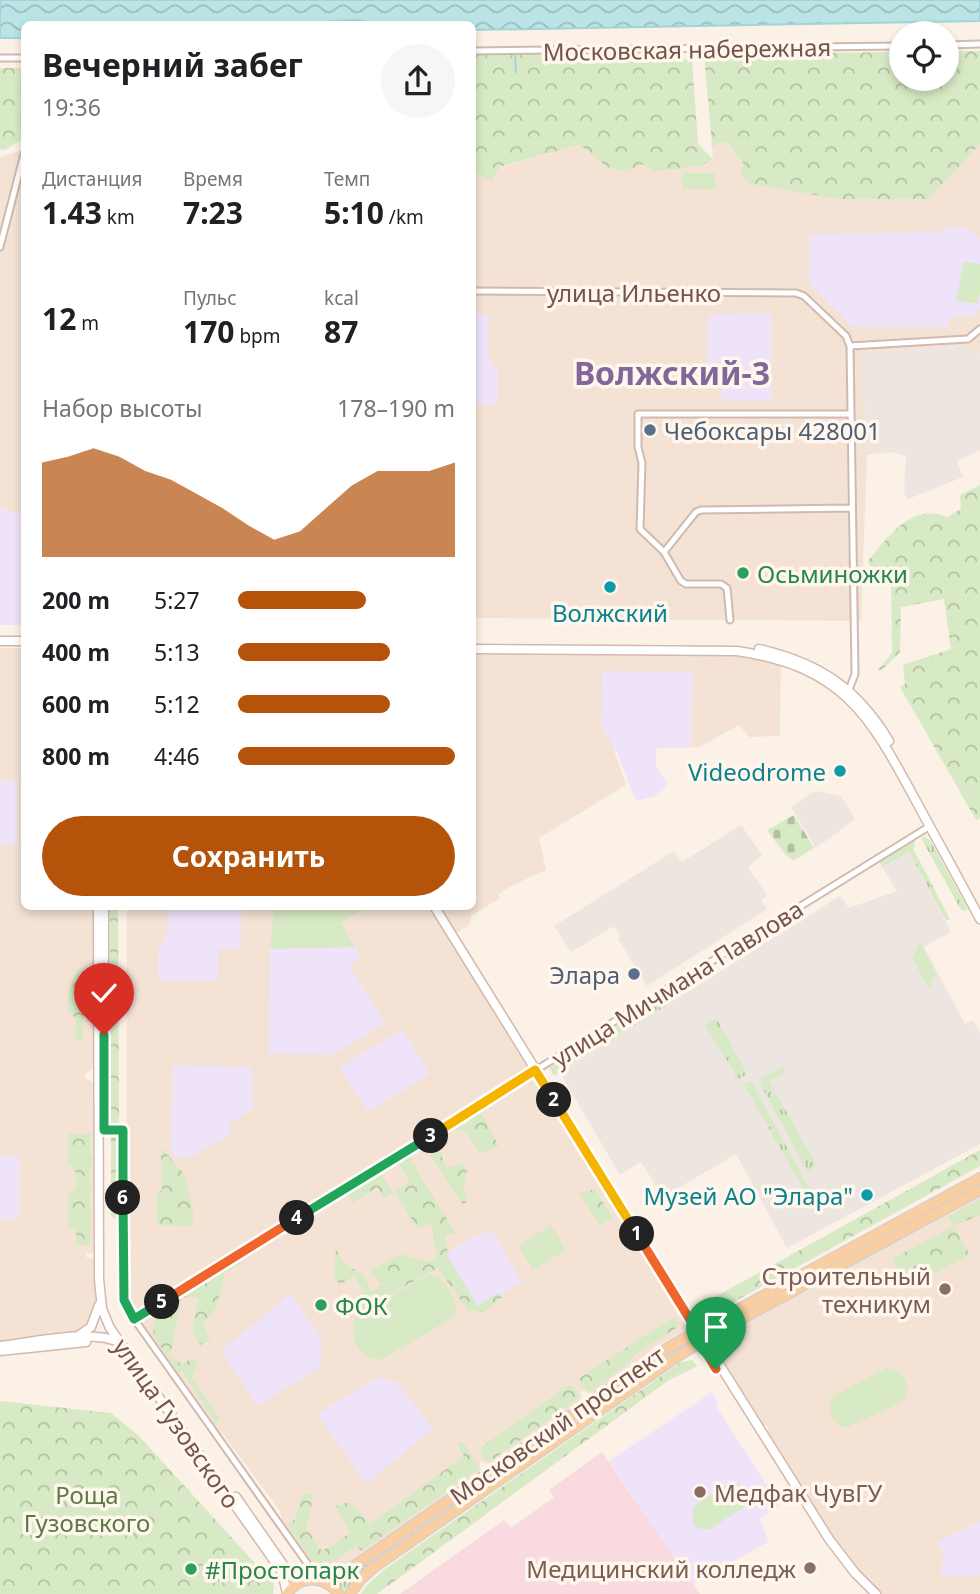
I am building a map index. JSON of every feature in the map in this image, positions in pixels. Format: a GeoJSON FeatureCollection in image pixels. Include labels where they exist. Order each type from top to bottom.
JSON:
{"type":"FeatureCollection","features":[{"type":"Feature","properties":{"kind":"main road"},"geometry":{"type":"LineString","coordinates":[[0,644],[21,644]]}},
{"type":"Feature","properties":{"kind":"main road"},"geometry":{"type":"LineString","coordinates":[[476,647],[737,649],[771,652],[825,674],[857,703],[889,745],[978,909],[980,919]]}},
{"type":"Feature","properties":{"kind":"main road","name":"улица Гузовского"},"geometry":{"type":"LineString","coordinates":[[98,910],[101,934]]}},
{"type":"Feature","properties":{"kind":"main road","name":"улица Гузовского"},"geometry":{"type":"LineString","coordinates":[[104,910],[101,934],[100,1299],[121,1343]]}},
{"type":"Feature","properties":{"kind":"main road"},"geometry":{"type":"LineString","coordinates":[[436,910],[797,1494],[836,1554],[868,1594]]}},
{"type":"Feature","properties":{"kind":"main road","name":"Московский проспект"},"geometry":{"type":"LineString","coordinates":[[287,1594],[297,1583],[340,1576],[640,1365],[697,1331],[980,1178]]}},
{"type":"Feature","properties":{"kind":"main road","name":"Московский проспект"},"geometry":{"type":"LineString","coordinates":[[350,1594],[373,1568],[646,1377],[702,1341],[980,1190]]}},
{"type":"Feature","properties":{"kind":"main road","name":"улица Гузовского"},"geometry":{"type":"LineString","coordinates":[[101,1255],[105,1297],[112,1326],[286,1569],[295,1576],[316,1580]]}},
{"type":"Feature","properties":{"kind":"main road"},"geometry":{"type":"LineString","coordinates":[[65,1341],[85,1333],[92,1327],[100,1299]]}},
{"type":"Feature","properties":{"kind":"main road"},"geometry":{"type":"LineString","coordinates":[[88,1342],[112,1326]]}},
{"type":"Feature","properties":{"kind":"main road"},"geometry":{"type":"LineString","coordinates":[[76,1337],[99,1337],[121,1343],[129,1350]]}},
{"type":"Feature","properties":{"kind":"main road"},"geometry":{"type":"LineString","coordinates":[[0,1346],[65,1341],[112,1345],[129,1350]]}},
{"type":"Feature","properties":{"kind":"main road"},"geometry":{"type":"LineString","coordinates":[[0,1352],[53,1342]]}},
{"type":"Feature","properties":{"kind":"main road","name":"улица Гузовского"},"geometry":{"type":"LineString","coordinates":[[129,1350],[282,1572],[287,1594]]}},
{"type":"Feature","properties":{"kind":"main road"},"geometry":{"type":"LineString","coordinates":[[316,1580],[339,1594]]}},
{"type":"Feature","properties":{"kind":"main road"},"geometry":{"type":"LineString","coordinates":[[860,1583],[876,1594]]}},
{"type":"Feature","properties":{"kind":"street"},"geometry":{"type":"LineString","coordinates":[[959,45],[980,44]]}},
{"type":"Feature","properties":{"kind":"street","name":"Московская набережная"},"geometry":{"type":"LineString","coordinates":[[476,51],[889,46]]}},
{"type":"Feature","properties":{"kind":"street"},"geometry":{"type":"LineString","coordinates":[[0,58],[21,58]]}},
{"type":"Feature","properties":{"kind":"street"},"geometry":{"type":"LineString","coordinates":[[0,247],[21,166]]}},
{"type":"Feature","properties":{"kind":"street","name":"улица Ильенко"},"geometry":{"type":"LineString","coordinates":[[476,291],[796,293],[804,296],[846,336],[850,346]]}},
{"type":"Feature","properties":{"kind":"street"},"geometry":{"type":"LineString","coordinates":[[847,692],[855,674],[850,346],[968,339],[980,329]]}},
{"type":"Feature","properties":{"kind":"street"},"geometry":{"type":"LineString","coordinates":[[730,620],[727,588],[720,584],[686,584],[681,581],[664,552],[640,529],[642,463],[638,447],[638,414],[850,414]]}},
{"type":"Feature","properties":{"kind":"street"},"geometry":{"type":"LineString","coordinates":[[664,552],[696,512],[701,510],[852,509]]}},
{"type":"Feature","properties":{"kind":"street","name":"улица Мичмана Павлова"},"geometry":{"type":"LineString","coordinates":[[134,1319],[931,824]]}},
{"type":"Feature","properties":{"kind":"street"},"geometry":{"type":"LineString","coordinates":[[101,1130],[123,1130],[125,1304],[307,1563],[316,1580]]}},
{"type":"Feature","properties":{"kind":"shaded area"},"geometry":{"type":"Polygon","coordinates":[[[725,142],[743,163],[929,199],[980,144],[980,353],[962,346],[861,352],[867,455],[861,621],[476,618],[476,172],[581,145],[607,167],[642,164],[655,172],[701,166],[713,159],[712,146],[725,142]]]}},
{"type":"Feature","properties":{"kind":"shaded area"},"geometry":{"type":"Polygon","coordinates":[[[21,150],[21,514],[0,508],[0,158],[21,150]]]}},
{"type":"Feature","properties":{"kind":"shaded area"},"geometry":{"type":"Polygon","coordinates":[[[942,227],[966,227],[980,239],[980,309],[973,316],[949,317],[948,327],[853,327],[809,283],[809,234],[942,232],[942,227]]]}},
{"type":"Feature","properties":{"kind":"shaded area"},"geometry":{"type":"Polygon","coordinates":[[[771,313],[771,401],[721,401],[721,388],[707,388],[707,323],[710,323],[710,314],[771,313]]]}},
{"type":"Feature","properties":{"kind":"shaded area"},"geometry":{"type":"Polygon","coordinates":[[[476,315],[489,315],[489,359],[498,370],[498,405],[476,404],[476,315]]]}},
{"type":"Feature","properties":{"kind":"shaded area"},"geometry":{"type":"Polygon","coordinates":[[[962,346],[980,353],[980,450],[957,461],[963,477],[908,499],[904,493],[906,456],[890,452],[867,455],[861,352],[962,346]]]}},
{"type":"Feature","properties":{"kind":"shaded area"},"geometry":{"type":"Polygon","coordinates":[[[0,508],[21,514],[21,625],[0,625],[0,508]]]}},
{"type":"Feature","properties":{"kind":"shaded area"},"geometry":{"type":"Polygon","coordinates":[[[0,648],[21,648],[21,910],[95,910],[95,1067],[85,1074],[85,1078],[92,1082],[95,1089],[95,1248],[92,1253],[85,1253],[96,1265],[96,1301],[90,1324],[79,1333],[55,1334],[50,1330],[46,1336],[0,1342],[0,648]]]}},
{"type":"Feature","properties":{"kind":"shaded area"},"geometry":{"type":"Polygon","coordinates":[[[476,651],[732,652],[781,664],[780,736],[749,737],[739,725],[700,747],[614,750],[626,785],[539,838],[546,870],[498,894],[500,898],[471,916],[470,924],[458,932],[452,931],[439,910],[476,910],[476,651]]]}},
{"type":"Feature","properties":{"kind":"shaded area"},"geometry":{"type":"Polygon","coordinates":[[[602,671],[692,672],[691,747],[656,748],[656,767],[667,783],[655,796],[636,801],[616,750],[601,727],[602,671]]]}},
{"type":"Feature","properties":{"kind":"shaded area"},"geometry":{"type":"Polygon","coordinates":[[[0,781],[17,781],[17,845],[0,845],[0,781]]]}},
{"type":"Feature","properties":{"kind":"shaded area"},"geometry":{"type":"Polygon","coordinates":[[[815,791],[841,796],[855,819],[816,848],[791,807],[815,791]]]}},
{"type":"Feature","properties":{"kind":"shaded area"},"geometry":{"type":"Polygon","coordinates":[[[741,825],[762,855],[748,867],[767,895],[761,900],[767,909],[647,986],[618,939],[620,936],[614,926],[571,952],[554,926],[674,851],[682,862],[741,825]]]}},
{"type":"Feature","properties":{"kind":"shaded area","name":"Элара"},"geometry":{"type":"Polygon","coordinates":[[[909,852],[951,932],[924,947],[965,1024],[973,1020],[980,1033],[980,1144],[787,1248],[736,1154],[663,1197],[641,1162],[620,1175],[560,1073],[840,896],[849,908],[897,891],[882,867],[909,852]]]}},
{"type":"Feature","properties":{"kind":"shaded area"},"geometry":{"type":"Polygon","coordinates":[[[127,910],[433,910],[529,1070],[139,1314],[133,1314],[126,1301],[127,910]]]}},
{"type":"Feature","properties":{"kind":"shaded area"},"geometry":{"type":"Polygon","coordinates":[[[168,910],[241,910],[241,948],[218,949],[218,980],[158,980],[158,951],[168,935],[168,910]]]}},
{"type":"Feature","properties":{"kind":"shaded area"},"geometry":{"type":"Polygon","coordinates":[[[274,910],[363,910],[341,922],[361,957],[349,965],[385,1023],[333,1055],[269,1053],[270,949],[274,910]]]}},
{"type":"Feature","properties":{"kind":"shaded area"},"geometry":{"type":"Polygon","coordinates":[[[402,1029],[430,1074],[368,1112],[339,1068],[402,1029]]]}},
{"type":"Feature","properties":{"kind":"shaded area"},"geometry":{"type":"Polygon","coordinates":[[[173,1065],[252,1067],[253,1109],[228,1125],[232,1133],[190,1158],[171,1156],[173,1065]]]}},
{"type":"Feature","properties":{"kind":"shaded area"},"geometry":{"type":"Polygon","coordinates":[[[532,1078],[537,1081],[689,1326],[688,1330],[652,1348],[651,1352],[591,1394],[582,1390],[580,1402],[493,1462],[488,1464],[480,1461],[478,1473],[361,1556],[334,1573],[324,1574],[314,1570],[310,1564],[312,1562],[283,1524],[280,1511],[221,1431],[217,1432],[140,1326],[141,1320],[532,1078]]]}},
{"type":"Feature","properties":{"kind":"shaded area"},"geometry":{"type":"Polygon","coordinates":[[[0,1156],[19,1156],[19,1219],[0,1219],[0,1156]]]}},
{"type":"Feature","properties":{"kind":"shaded area"},"geometry":{"type":"Polygon","coordinates":[[[980,1195],[980,1594],[882,1594],[861,1575],[827,1530],[767,1433],[767,1426],[759,1423],[722,1362],[726,1357],[724,1351],[719,1348],[720,1343],[746,1322],[980,1195]]]}},
{"type":"Feature","properties":{"kind":"shaded area"},"geometry":{"type":"Polygon","coordinates":[[[492,1230],[522,1282],[476,1311],[441,1257],[467,1240],[492,1230]]]}},
{"type":"Feature","properties":{"kind":"shaded area"},"geometry":{"type":"Polygon","coordinates":[[[291,1293],[322,1339],[320,1367],[258,1406],[221,1351],[291,1293]]]}},
{"type":"Feature","properties":{"kind":"shaded area"},"geometry":{"type":"Polygon","coordinates":[[[378,1377],[397,1382],[433,1429],[366,1484],[317,1414],[378,1377]]]}},
{"type":"Feature","properties":{"kind":"shaded area","name":"Медфак ЧувГУ"},"geometry":{"type":"Polygon","coordinates":[[[712,1392],[719,1403],[716,1406],[780,1506],[760,1518],[768,1542],[693,1584],[609,1461],[712,1392]]]}},
{"type":"Feature","properties":{"kind":"shaded area"},"geometry":{"type":"Polygon","coordinates":[[[602,1452],[700,1594],[400,1594],[504,1520],[511,1528],[554,1497],[549,1490],[602,1452]]]}},
{"type":"Feature","properties":{"kind":"shaded area"},"geometry":{"type":"Polygon","coordinates":[[[980,1521],[980,1575],[942,1577],[944,1557],[938,1542],[980,1521]]]}},
{"type":"Feature","properties":{"kind":"green space"},"geometry":{"type":"Polygon","coordinates":[[[959,51],[980,51],[980,144],[929,199],[839,199],[751,184],[741,175],[743,163],[726,142],[712,146],[704,54],[889,52],[889,91],[959,91],[959,51]]]}},
{"type":"Feature","properties":{"kind":"green space"},"geometry":{"type":"Polygon","coordinates":[[[553,53],[692,59],[698,144],[713,159],[701,166],[655,172],[642,164],[626,172],[607,167],[580,145],[499,167],[492,181],[476,173],[476,54],[553,53]]]}},
{"type":"Feature","properties":{"kind":"green space"},"geometry":{"type":"Polygon","coordinates":[[[0,68],[21,68],[21,141],[4,150],[0,149],[0,68]]]}},
{"type":"Feature","properties":{"kind":"green space"},"geometry":{"type":"Polygon","coordinates":[[[682,173],[715,173],[715,189],[682,189],[682,173]]]}},
{"type":"Feature","properties":{"kind":"green space"},"geometry":{"type":"Polygon","coordinates":[[[964,261],[980,264],[977,304],[956,300],[964,261]]]}},
{"type":"Feature","properties":{"kind":"green space"},"geometry":{"type":"Polygon","coordinates":[[[980,485],[980,818],[976,820],[900,687],[905,684],[903,665],[951,649],[944,599],[901,607],[900,652],[882,670],[878,670],[892,653],[891,576],[871,570],[868,561],[902,524],[922,514],[947,517],[961,509],[960,495],[980,485]]]}},
{"type":"Feature","properties":{"kind":"green space"},"geometry":{"type":"Polygon","coordinates":[[[794,815],[814,848],[793,861],[767,830],[794,815]]]}},
{"type":"Feature","properties":{"kind":"green space"},"geometry":{"type":"Polygon","coordinates":[[[921,838],[930,840],[968,909],[966,911],[961,910],[921,838]]]}},
{"type":"Feature","properties":{"kind":"green space"},"geometry":{"type":"Polygon","coordinates":[[[915,839],[914,850],[950,919],[946,921],[909,852],[882,867],[879,862],[915,839]]]}},
{"type":"Feature","properties":{"kind":"green space"},"geometry":{"type":"Polygon","coordinates":[[[110,910],[118,910],[119,1122],[111,1125],[110,910]]]}},
{"type":"Feature","properties":{"kind":"green space"},"geometry":{"type":"Polygon","coordinates":[[[274,910],[363,910],[341,922],[355,947],[270,949],[274,910]]]}},
{"type":"Feature","properties":{"kind":"green space"},"geometry":{"type":"Polygon","coordinates":[[[920,942],[937,975],[931,980],[933,985],[928,987],[912,958],[920,942]]]}},
{"type":"Feature","properties":{"kind":"green space"},"geometry":{"type":"Polygon","coordinates":[[[77,970],[83,973],[83,1043],[75,1038],[76,1018],[68,1012],[68,992],[77,970]]]}},
{"type":"Feature","properties":{"kind":"green space"},"geometry":{"type":"Polygon","coordinates":[[[686,983],[690,989],[688,992],[554,1076],[549,1068],[686,983]]]}},
{"type":"Feature","properties":{"kind":"green space"},"geometry":{"type":"Polygon","coordinates":[[[717,1019],[747,1074],[735,1081],[733,1077],[736,1075],[705,1025],[717,1019]]]}},
{"type":"Feature","properties":{"kind":"green space"},"geometry":{"type":"Polygon","coordinates":[[[783,1067],[785,1072],[769,1081],[817,1166],[807,1171],[761,1085],[761,1078],[783,1067]]]}},
{"type":"Feature","properties":{"kind":"green space"},"geometry":{"type":"Polygon","coordinates":[[[751,1081],[813,1195],[811,1197],[807,1195],[744,1085],[751,1081]]]}},
{"type":"Feature","properties":{"kind":"green space"},"geometry":{"type":"Polygon","coordinates":[[[479,1108],[499,1147],[479,1153],[466,1132],[457,1129],[447,1133],[444,1129],[458,1122],[462,1127],[468,1122],[470,1113],[479,1108]]]}},
{"type":"Feature","properties":{"kind":"green space"},"geometry":{"type":"Polygon","coordinates":[[[111,1133],[118,1140],[118,1221],[111,1216],[111,1133]]]}},
{"type":"Feature","properties":{"kind":"green space"},"geometry":{"type":"Polygon","coordinates":[[[68,1134],[91,1134],[90,1245],[76,1245],[76,1230],[68,1230],[68,1195],[76,1188],[76,1173],[68,1162],[68,1134]]]}},
{"type":"Feature","properties":{"kind":"green space"},"geometry":{"type":"Polygon","coordinates":[[[445,1135],[449,1144],[441,1147],[447,1168],[462,1163],[467,1171],[463,1189],[468,1201],[463,1205],[423,1142],[433,1136],[445,1135]]]}},
{"type":"Feature","properties":{"kind":"green space"},"geometry":{"type":"Polygon","coordinates":[[[161,1147],[185,1175],[193,1209],[193,1226],[157,1225],[157,1191],[162,1191],[161,1147]]]}},
{"type":"Feature","properties":{"kind":"green space"},"geometry":{"type":"Polygon","coordinates":[[[413,1148],[411,1160],[456,1234],[445,1236],[449,1259],[478,1306],[498,1293],[502,1298],[483,1312],[468,1311],[438,1268],[350,1317],[344,1306],[364,1292],[354,1276],[340,1285],[334,1276],[336,1249],[345,1264],[363,1274],[372,1291],[383,1285],[370,1271],[400,1254],[429,1262],[437,1257],[432,1224],[417,1229],[395,1191],[410,1182],[398,1163],[384,1171],[382,1168],[413,1148]]]}},
{"type":"Feature","properties":{"kind":"green space"},"geometry":{"type":"Polygon","coordinates":[[[980,1150],[980,1166],[714,1313],[706,1302],[980,1150]]]}},
{"type":"Feature","properties":{"kind":"green space"},"geometry":{"type":"Polygon","coordinates":[[[379,1170],[393,1193],[384,1198],[377,1187],[353,1203],[346,1191],[379,1170]]]}},
{"type":"Feature","properties":{"kind":"green space"},"geometry":{"type":"Polygon","coordinates":[[[595,1189],[613,1218],[600,1226],[579,1193],[595,1189]]]}},
{"type":"Feature","properties":{"kind":"green space"},"geometry":{"type":"Polygon","coordinates":[[[980,1200],[980,1215],[953,1226],[948,1216],[980,1200]]]}},
{"type":"Feature","properties":{"kind":"green space"},"geometry":{"type":"Polygon","coordinates":[[[551,1225],[566,1250],[533,1270],[518,1246],[551,1225]]]}},
{"type":"Feature","properties":{"kind":"green space"},"geometry":{"type":"Polygon","coordinates":[[[953,1226],[970,1255],[908,1286],[892,1259],[953,1226]]]}},
{"type":"Feature","properties":{"kind":"green space"},"geometry":{"type":"Polygon","coordinates":[[[239,1256],[241,1263],[225,1273],[217,1307],[203,1324],[210,1340],[200,1345],[192,1331],[198,1298],[182,1297],[170,1356],[183,1365],[192,1357],[198,1364],[192,1377],[220,1419],[215,1423],[183,1372],[178,1372],[153,1335],[155,1314],[147,1319],[144,1314],[239,1256]]]}},
{"type":"Feature","properties":{"kind":"green space"},"geometry":{"type":"Polygon","coordinates":[[[430,1274],[438,1276],[452,1295],[456,1305],[454,1317],[383,1359],[367,1357],[354,1339],[356,1316],[430,1274]]]}},
{"type":"Feature","properties":{"kind":"green space"},"geometry":{"type":"Polygon","coordinates":[[[672,1318],[679,1324],[678,1327],[633,1356],[629,1363],[591,1392],[586,1391],[578,1379],[672,1318]]]}},
{"type":"Feature","properties":{"kind":"green space"},"geometry":{"type":"Polygon","coordinates":[[[683,1343],[684,1346],[654,1364],[372,1562],[345,1591],[338,1584],[683,1343]]]}},
{"type":"Feature","properties":{"kind":"green space"},"geometry":{"type":"Polygon","coordinates":[[[692,1360],[698,1366],[669,1380],[377,1594],[361,1594],[385,1569],[681,1362],[692,1360]]]}},
{"type":"Feature","properties":{"kind":"green space"},"geometry":{"type":"Polygon","coordinates":[[[887,1368],[898,1372],[905,1379],[908,1389],[904,1401],[848,1427],[840,1427],[830,1413],[833,1396],[887,1368]]]}},
{"type":"Feature","properties":{"kind":"green space"},"geometry":{"type":"Polygon","coordinates":[[[569,1385],[573,1386],[579,1395],[577,1400],[492,1460],[482,1457],[481,1447],[569,1385]]]}},
{"type":"Feature","properties":{"kind":"green space","name":"Роща Гузовского"},"geometry":{"type":"Polygon","coordinates":[[[0,1401],[111,1413],[139,1436],[274,1584],[273,1594],[0,1594],[0,1401]]]}},
{"type":"Feature","properties":{"kind":"green space"},"geometry":{"type":"Polygon","coordinates":[[[459,1442],[463,1442],[479,1467],[477,1471],[361,1551],[356,1546],[335,1561],[315,1564],[287,1525],[295,1519],[303,1493],[314,1494],[306,1528],[322,1551],[350,1533],[335,1506],[350,1502],[370,1524],[464,1456],[458,1446],[459,1442]]]}},
{"type":"Feature","properties":{"kind":"green space"},"geometry":{"type":"Polygon","coordinates":[[[736,1482],[746,1493],[744,1507],[709,1530],[696,1528],[692,1519],[694,1506],[730,1483],[736,1482]]]}},
{"type":"Feature","properties":{"kind":"water"},"geometry":{"type":"Polygon","coordinates":[[[0,0],[980,0],[980,21],[476,30],[476,21],[21,21],[21,38],[0,38],[0,0]]]}},
{"type":"Feature","properties":{"kind":"waterway"},"geometry":{"type":"LineString","coordinates":[[515,54],[516,72]]}},
{"type":"Feature","properties":{"kind":"place","name":"Чебоксары 428001"},"geometry":{"type":"Point","coordinates":[650,430]}},
{"type":"Feature","properties":{"kind":"place","name":"Осьминожки"},"geometry":{"type":"Point","coordinates":[743,573]}},
{"type":"Feature","properties":{"kind":"place","name":"Волжский"},"geometry":{"type":"Point","coordinates":[610,587]}},
{"type":"Feature","properties":{"kind":"place","name":"Videodrome"},"geometry":{"type":"Point","coordinates":[840,771]}},
{"type":"Feature","properties":{"kind":"place","name":"Элара"},"geometry":{"type":"Point","coordinates":[634,974]}},
{"type":"Feature","properties":{"kind":"place","name":"Музей АО \"Элара\""},"geometry":{"type":"Point","coordinates":[867,1195]}},
{"type":"Feature","properties":{"kind":"place","name":"Строительный техникум"},"geometry":{"type":"Point","coordinates":[945,1289]}},
{"type":"Feature","properties":{"kind":"place","name":"ФОК"},"geometry":{"type":"Point","coordinates":[321,1305]}},
{"type":"Feature","properties":{"kind":"place","name":"Медфак ЧувГУ"},"geometry":{"type":"Point","coordinates":[700,1492]}},
{"type":"Feature","properties":{"kind":"place","name":"Медицинский колледж"},"geometry":{"type":"Point","coordinates":[810,1568]}},
{"type":"Feature","properties":{"kind":"place","name":"#Простопарк"},"geometry":{"type":"Point","coordinates":[191,1569]}},
{"type":"Feature","properties":{"kind":"district","name":"Волжский-3"},"geometry":{"type":"Point","coordinates":[672,372]}},
{"type":"Feature","properties":{"kind":"route"},"geometry":{"type":"LineString","coordinates":[[104,1035],[104,1130],[123,1130],[124,1294],[127,1309],[134,1319],[535,1070],[697,1331],[700,1342],[716,1369]]}}]}
